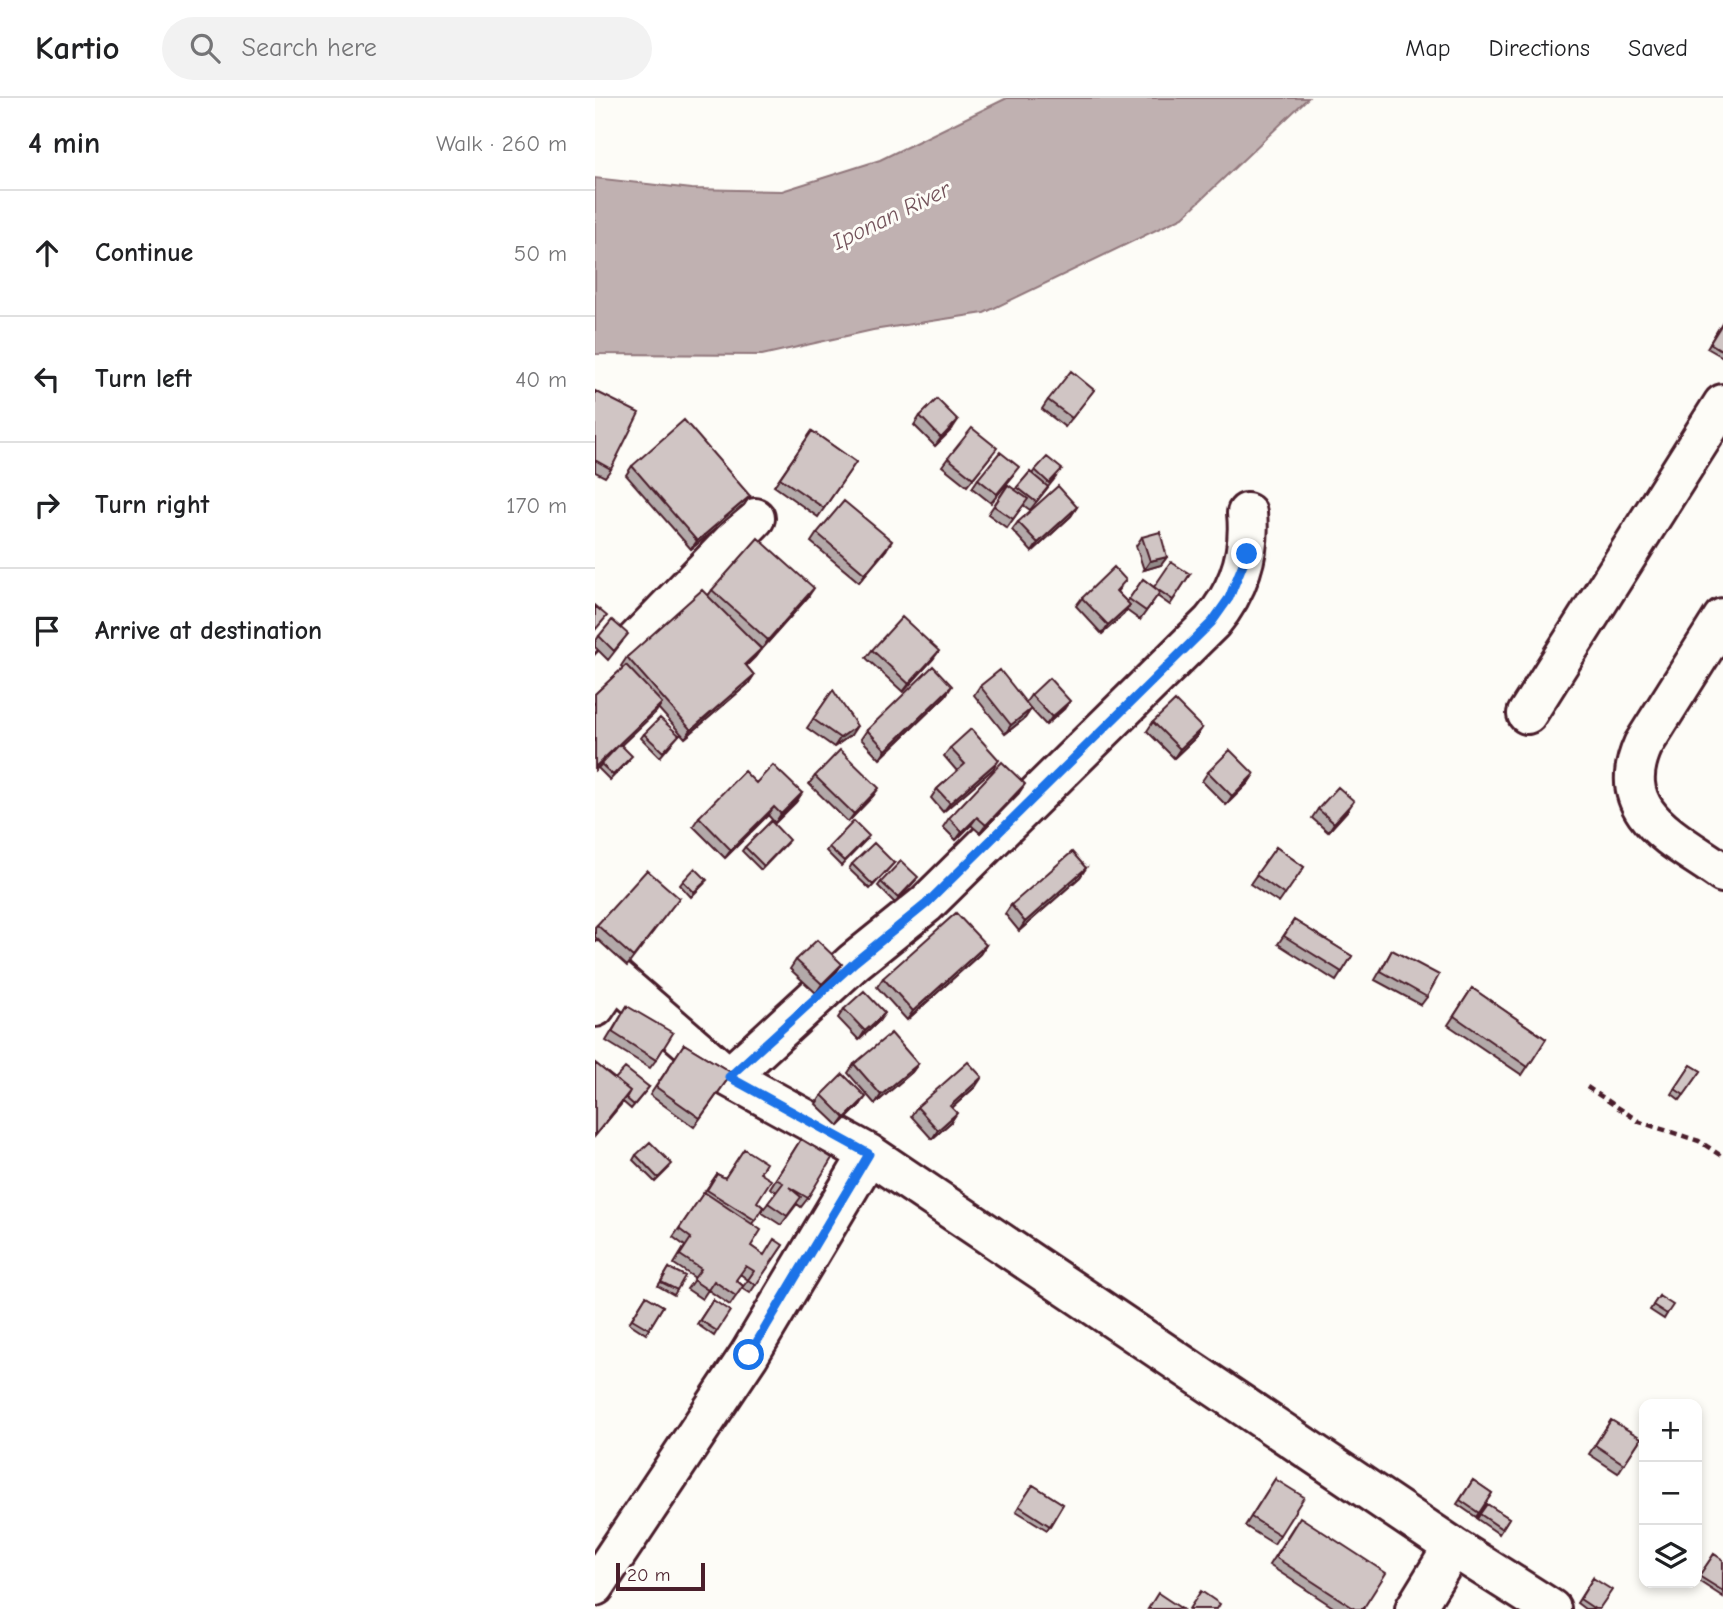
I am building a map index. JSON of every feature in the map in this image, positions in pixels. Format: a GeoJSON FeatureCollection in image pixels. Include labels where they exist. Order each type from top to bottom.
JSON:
{"type":"FeatureCollection","features":[{"type":"Feature","properties":{"kind":"street"},"geometry":{"type":"LineString","coordinates":[[1527,714],[1715,397]]}},
{"type":"Feature","properties":{"kind":"street"},"geometry":{"type":"LineString","coordinates":[[729,1077],[855,962],[926,904],[1212,622],[1229,598],[1247,554],[1247,513]]}},
{"type":"Feature","properties":{"kind":"street"},"geometry":{"type":"LineString","coordinates":[[595,683],[755,518]]}},
{"type":"Feature","properties":{"kind":"street"},"geometry":{"type":"LineString","coordinates":[[1718,857],[1658,827],[1643,813],[1634,777],[1635,761],[1643,745],[1723,618]]}},
{"type":"Feature","properties":{"kind":"street"},"geometry":{"type":"LineString","coordinates":[[601,982],[729,1077],[869,1154],[1453,1547],[1551,1609]]}},
{"type":"Feature","properties":{"kind":"street"},"geometry":{"type":"LineString","coordinates":[[595,1586],[749,1355],[869,1154]]}},
{"type":"Feature","properties":{"kind":"street"},"geometry":{"type":"LineString","coordinates":[[1415,1609],[1453,1547]]}},
{"type":"Feature","properties":{"kind":"path"},"geometry":{"type":"LineString","coordinates":[[1587,1087],[1640,1122],[1699,1141],[1723,1157]]}},
{"type":"Feature","properties":{"kind":"water","name":"Iponan River"},"geometry":{"type":"Polygon","coordinates":[[[1007,98],[1308,98],[1183,217],[984,313],[873,330],[762,355],[595,354],[595,178],[692,189],[782,191],[880,160],[1007,98]]]}},
{"type":"Feature","properties":{"kind":"building"},"geometry":{"type":"Polygon","coordinates":[[[1723,322],[1723,351],[1710,343],[1723,322]]]}},
{"type":"Feature","properties":{"kind":"building"},"geometry":{"type":"Polygon","coordinates":[[[1071,371],[1094,390],[1072,418],[1048,400],[1071,371]]]}},
{"type":"Feature","properties":{"kind":"building"},"geometry":{"type":"Polygon","coordinates":[[[595,391],[639,413],[611,469],[595,460],[595,391]]]}},
{"type":"Feature","properties":{"kind":"building"},"geometry":{"type":"Polygon","coordinates":[[[937,399],[958,420],[941,438],[920,416],[937,399]]]}},
{"type":"Feature","properties":{"kind":"building"},"geometry":{"type":"Polygon","coordinates":[[[684,420],[750,496],[697,541],[632,466],[684,420]]]}},
{"type":"Feature","properties":{"kind":"building"},"geometry":{"type":"Polygon","coordinates":[[[972,428],[997,448],[973,478],[948,458],[972,428]]]}},
{"type":"Feature","properties":{"kind":"building"},"geometry":{"type":"Polygon","coordinates":[[[812,431],[856,462],[824,508],[780,478],[812,431]]]}},
{"type":"Feature","properties":{"kind":"building"},"geometry":{"type":"Polygon","coordinates":[[[1000,452],[1019,467],[997,494],[978,479],[1000,452]]]}},
{"type":"Feature","properties":{"kind":"building"},"geometry":{"type":"Polygon","coordinates":[[[1047,457],[1062,469],[1049,483],[1035,470],[1047,457]]]}},
{"type":"Feature","properties":{"kind":"building"},"geometry":{"type":"Polygon","coordinates":[[[1030,472],[1048,487],[1036,502],[1017,487],[1030,472]]]}},
{"type":"Feature","properties":{"kind":"building"},"geometry":{"type":"Polygon","coordinates":[[[1008,485],[1028,499],[1013,519],[994,506],[1008,485]]]}},
{"type":"Feature","properties":{"kind":"building"},"geometry":{"type":"Polygon","coordinates":[[[1058,486],[1077,507],[1038,543],[1018,522],[1058,486]]]}},
{"type":"Feature","properties":{"kind":"building"},"geometry":{"type":"Polygon","coordinates":[[[844,501],[892,541],[865,574],[817,533],[844,501]]]}},
{"type":"Feature","properties":{"kind":"building"},"geometry":{"type":"Polygon","coordinates":[[[1160,532],[1167,557],[1150,561],[1142,537],[1160,532]]]}},
{"type":"Feature","properties":{"kind":"building"},"geometry":{"type":"Polygon","coordinates":[[[758,538],[814,588],[768,640],[712,590],[758,538]]]}},
{"type":"Feature","properties":{"kind":"building"},"geometry":{"type":"Polygon","coordinates":[[[1171,562],[1190,574],[1173,600],[1154,587],[1171,562]]]}},
{"type":"Feature","properties":{"kind":"building"},"geometry":{"type":"Polygon","coordinates":[[[1114,567],[1126,580],[1116,591],[1130,605],[1108,625],[1082,598],[1114,567]]]}},
{"type":"Feature","properties":{"kind":"building"},"geometry":{"type":"Polygon","coordinates":[[[1143,579],[1160,592],[1146,611],[1129,599],[1143,579]]]}},
{"type":"Feature","properties":{"kind":"building"},"geometry":{"type":"Polygon","coordinates":[[[702,590],[761,649],[745,664],[754,675],[691,730],[627,657],[702,590]]]}},
{"type":"Feature","properties":{"kind":"building"},"geometry":{"type":"Polygon","coordinates":[[[595,606],[607,616],[595,630],[595,606]]]}},
{"type":"Feature","properties":{"kind":"building"},"geometry":{"type":"Polygon","coordinates":[[[902,617],[939,651],[909,684],[872,650],[902,617]]]}},
{"type":"Feature","properties":{"kind":"building"},"geometry":{"type":"Polygon","coordinates":[[[612,620],[628,634],[614,651],[599,636],[612,620]]]}},
{"type":"Feature","properties":{"kind":"building"},"geometry":{"type":"Polygon","coordinates":[[[626,665],[662,703],[595,767],[595,694],[626,665]]]}},
{"type":"Feature","properties":{"kind":"building"},"geometry":{"type":"Polygon","coordinates":[[[933,666],[952,686],[886,750],[867,730],[933,666]]]}},
{"type":"Feature","properties":{"kind":"building"},"geometry":{"type":"Polygon","coordinates":[[[1000,670],[1031,709],[1011,725],[980,686],[1000,670]]]}},
{"type":"Feature","properties":{"kind":"building"},"geometry":{"type":"Polygon","coordinates":[[[1049,678],[1070,701],[1052,717],[1031,695],[1049,678]]]}},
{"type":"Feature","properties":{"kind":"building"},"geometry":{"type":"Polygon","coordinates":[[[833,690],[857,726],[840,738],[813,719],[833,690]]]}},
{"type":"Feature","properties":{"kind":"building"},"geometry":{"type":"Polygon","coordinates":[[[1175,701],[1202,728],[1180,749],[1153,722],[1175,701]]]}},
{"type":"Feature","properties":{"kind":"building"},"geometry":{"type":"Polygon","coordinates":[[[660,718],[679,735],[663,752],[644,734],[660,718]]]}},
{"type":"Feature","properties":{"kind":"building"},"geometry":{"type":"Polygon","coordinates":[[[971,729],[999,760],[950,803],[937,789],[965,764],[950,748],[971,729]]]}},
{"type":"Feature","properties":{"kind":"building"},"geometry":{"type":"Polygon","coordinates":[[[620,744],[632,756],[613,775],[601,764],[620,744]]]}},
{"type":"Feature","properties":{"kind":"building"},"geometry":{"type":"Polygon","coordinates":[[[840,750],[879,788],[854,814],[815,776],[840,750]]]}},
{"type":"Feature","properties":{"kind":"building"},"geometry":{"type":"Polygon","coordinates":[[[1230,750],[1254,774],[1232,796],[1208,772],[1230,750]]]}},
{"type":"Feature","properties":{"kind":"building"},"geometry":{"type":"Polygon","coordinates":[[[1002,762],[1025,784],[986,825],[977,817],[962,832],[949,818],[1002,762]]]}},
{"type":"Feature","properties":{"kind":"building"},"geometry":{"type":"Polygon","coordinates":[[[773,765],[802,793],[781,814],[774,807],[731,850],[699,817],[744,771],[756,783],[773,765]]]}},
{"type":"Feature","properties":{"kind":"building"},"geometry":{"type":"Polygon","coordinates":[[[1338,787],[1354,801],[1334,823],[1318,809],[1338,787]]]}},
{"type":"Feature","properties":{"kind":"building"},"geometry":{"type":"Polygon","coordinates":[[[771,821],[789,840],[764,866],[745,847],[771,821]]]}},
{"type":"Feature","properties":{"kind":"building"},"geometry":{"type":"Polygon","coordinates":[[[854,821],[869,836],[844,861],[829,847],[854,821]]]}},
{"type":"Feature","properties":{"kind":"building"},"geometry":{"type":"Polygon","coordinates":[[[874,843],[894,863],[873,885],[852,864],[874,843]]]}},
{"type":"Feature","properties":{"kind":"building"},"geometry":{"type":"Polygon","coordinates":[[[1276,847],[1304,867],[1285,895],[1256,875],[1276,847]]]}},
{"type":"Feature","properties":{"kind":"building"},"geometry":{"type":"Polygon","coordinates":[[[1072,852],[1086,868],[1025,922],[1011,905],[1072,852]]]}},
{"type":"Feature","properties":{"kind":"building"},"geometry":{"type":"Polygon","coordinates":[[[901,861],[918,877],[898,898],[881,882],[901,861]]]}},
{"type":"Feature","properties":{"kind":"building"},"geometry":{"type":"Polygon","coordinates":[[[695,868],[707,880],[694,892],[683,881],[695,868]]]}},
{"type":"Feature","properties":{"kind":"building"},"geometry":{"type":"Polygon","coordinates":[[[647,870],[679,898],[633,957],[597,925],[647,870]]]}},
{"type":"Feature","properties":{"kind":"building"},"geometry":{"type":"Polygon","coordinates":[[[956,913],[986,945],[913,1011],[883,978],[956,913]]]}},
{"type":"Feature","properties":{"kind":"building"},"geometry":{"type":"Polygon","coordinates":[[[1294,920],[1352,956],[1342,972],[1284,936],[1294,920]]]}},
{"type":"Feature","properties":{"kind":"building"},"geometry":{"type":"Polygon","coordinates":[[[817,940],[842,964],[822,984],[796,960],[817,940]]]}},
{"type":"Feature","properties":{"kind":"building"},"geometry":{"type":"Polygon","coordinates":[[[1392,950],[1439,975],[1427,997],[1381,971],[1392,950]]]}},
{"type":"Feature","properties":{"kind":"building"},"geometry":{"type":"Polygon","coordinates":[[[1472,988],[1546,1039],[1528,1067],[1454,1016],[1472,988]]]}},
{"type":"Feature","properties":{"kind":"building"},"geometry":{"type":"Polygon","coordinates":[[[864,991],[885,1013],[865,1031],[844,1009],[864,991]]]}},
{"type":"Feature","properties":{"kind":"building"},"geometry":{"type":"Polygon","coordinates":[[[627,1006],[673,1033],[656,1060],[612,1032],[627,1006]]]}},
{"type":"Feature","properties":{"kind":"building"},"geometry":{"type":"Polygon","coordinates":[[[891,1033],[918,1064],[881,1095],[854,1064],[891,1033]]]}},
{"type":"Feature","properties":{"kind":"building"},"geometry":{"type":"Polygon","coordinates":[[[684,1044],[732,1073],[700,1118],[656,1087],[684,1044]]]}},
{"type":"Feature","properties":{"kind":"building"},"geometry":{"type":"Polygon","coordinates":[[[968,1062],[982,1077],[950,1106],[957,1113],[938,1130],[917,1107],[968,1062]]]}},
{"type":"Feature","properties":{"kind":"building"},"geometry":{"type":"Polygon","coordinates":[[[595,1063],[630,1091],[595,1135],[595,1063]]]}},
{"type":"Feature","properties":{"kind":"building"},"geometry":{"type":"Polygon","coordinates":[[[1691,1065],[1701,1071],[1684,1095],[1675,1089],[1691,1065]]]}},
{"type":"Feature","properties":{"kind":"building"},"geometry":{"type":"Polygon","coordinates":[[[625,1068],[649,1087],[634,1105],[626,1098],[630,1091],[615,1079],[625,1068]]]}},
{"type":"Feature","properties":{"kind":"building"},"geometry":{"type":"Polygon","coordinates":[[[843,1074],[866,1097],[845,1118],[822,1095],[843,1074]]]}},
{"type":"Feature","properties":{"kind":"building"},"geometry":{"type":"Polygon","coordinates":[[[801,1139],[832,1158],[808,1198],[789,1187],[801,1197],[787,1216],[768,1203],[783,1183],[776,1179],[801,1139]]]}},
{"type":"Feature","properties":{"kind":"building"},"geometry":{"type":"Polygon","coordinates":[[[650,1142],[672,1164],[658,1178],[636,1155],[650,1142]]]}},
{"type":"Feature","properties":{"kind":"building"},"geometry":{"type":"Polygon","coordinates":[[[744,1149],[766,1163],[760,1173],[771,1180],[757,1202],[763,1207],[755,1220],[707,1190],[717,1174],[725,1178],[744,1149]]]}},
{"type":"Feature","properties":{"kind":"building"},"geometry":{"type":"Polygon","coordinates":[[[704,1192],[761,1230],[751,1246],[764,1255],[774,1239],[783,1245],[756,1285],[748,1280],[754,1271],[746,1266],[736,1280],[743,1286],[736,1296],[714,1281],[708,1290],[693,1280],[701,1269],[680,1255],[691,1238],[679,1229],[704,1192]]]}},
{"type":"Feature","properties":{"kind":"building"},"geometry":{"type":"Polygon","coordinates":[[[669,1268],[685,1276],[677,1290],[661,1282],[669,1268]]]}},
{"type":"Feature","properties":{"kind":"building"},"geometry":{"type":"Polygon","coordinates":[[[646,1296],[663,1306],[649,1329],[632,1319],[646,1296]]]}},
{"type":"Feature","properties":{"kind":"building"},"geometry":{"type":"Polygon","coordinates":[[[1659,1296],[1673,1305],[1667,1314],[1653,1305],[1659,1296]]]}},
{"type":"Feature","properties":{"kind":"building"},"geometry":{"type":"Polygon","coordinates":[[[713,1300],[730,1311],[717,1331],[700,1320],[713,1300]]]}},
{"type":"Feature","properties":{"kind":"building"},"geometry":{"type":"Polygon","coordinates":[[[1611,1420],[1639,1437],[1624,1464],[1595,1445],[1611,1420]]]}},
{"type":"Feature","properties":{"kind":"building"},"geometry":{"type":"Polygon","coordinates":[[[1275,1479],[1304,1497],[1280,1535],[1251,1517],[1275,1479]]]}},
{"type":"Feature","properties":{"kind":"building"},"geometry":{"type":"Polygon","coordinates":[[[1473,1480],[1492,1493],[1479,1513],[1460,1500],[1473,1480]]]}},
{"type":"Feature","properties":{"kind":"building"},"geometry":{"type":"Polygon","coordinates":[[[1033,1485],[1063,1504],[1050,1526],[1019,1506],[1033,1485]]]}},
{"type":"Feature","properties":{"kind":"building"},"geometry":{"type":"Polygon","coordinates":[[[1487,1504],[1509,1518],[1502,1529],[1480,1514],[1487,1504]]]}},
{"type":"Feature","properties":{"kind":"building"},"geometry":{"type":"Polygon","coordinates":[[[1300,1517],[1386,1573],[1363,1609],[1355,1609],[1275,1557],[1300,1517]]]}},
{"type":"Feature","properties":{"kind":"building"},"geometry":{"type":"Polygon","coordinates":[[[1714,1554],[1723,1560],[1723,1591],[1702,1578],[1702,1572],[1714,1554]]]}},
{"type":"Feature","properties":{"kind":"building"},"geometry":{"type":"Polygon","coordinates":[[[1593,1578],[1612,1590],[1599,1609],[1580,1599],[1593,1578]]]}},
{"type":"Feature","properties":{"kind":"building"},"geometry":{"type":"Polygon","coordinates":[[[1201,1591],[1220,1604],[1217,1609],[1189,1609],[1201,1591]]]}},
{"type":"Feature","properties":{"kind":"building"},"geometry":{"type":"Polygon","coordinates":[[[1158,1593],[1182,1609],[1148,1609],[1158,1593]]]}},
{"type":"Feature","properties":{"kind":"route"},"geometry":{"type":"LineString","coordinates":[[749,1355],[869,1154],[729,1077],[855,962],[926,904],[1047,788],[1135,696],[1212,622],[1229,598],[1247,554]]}}]}
